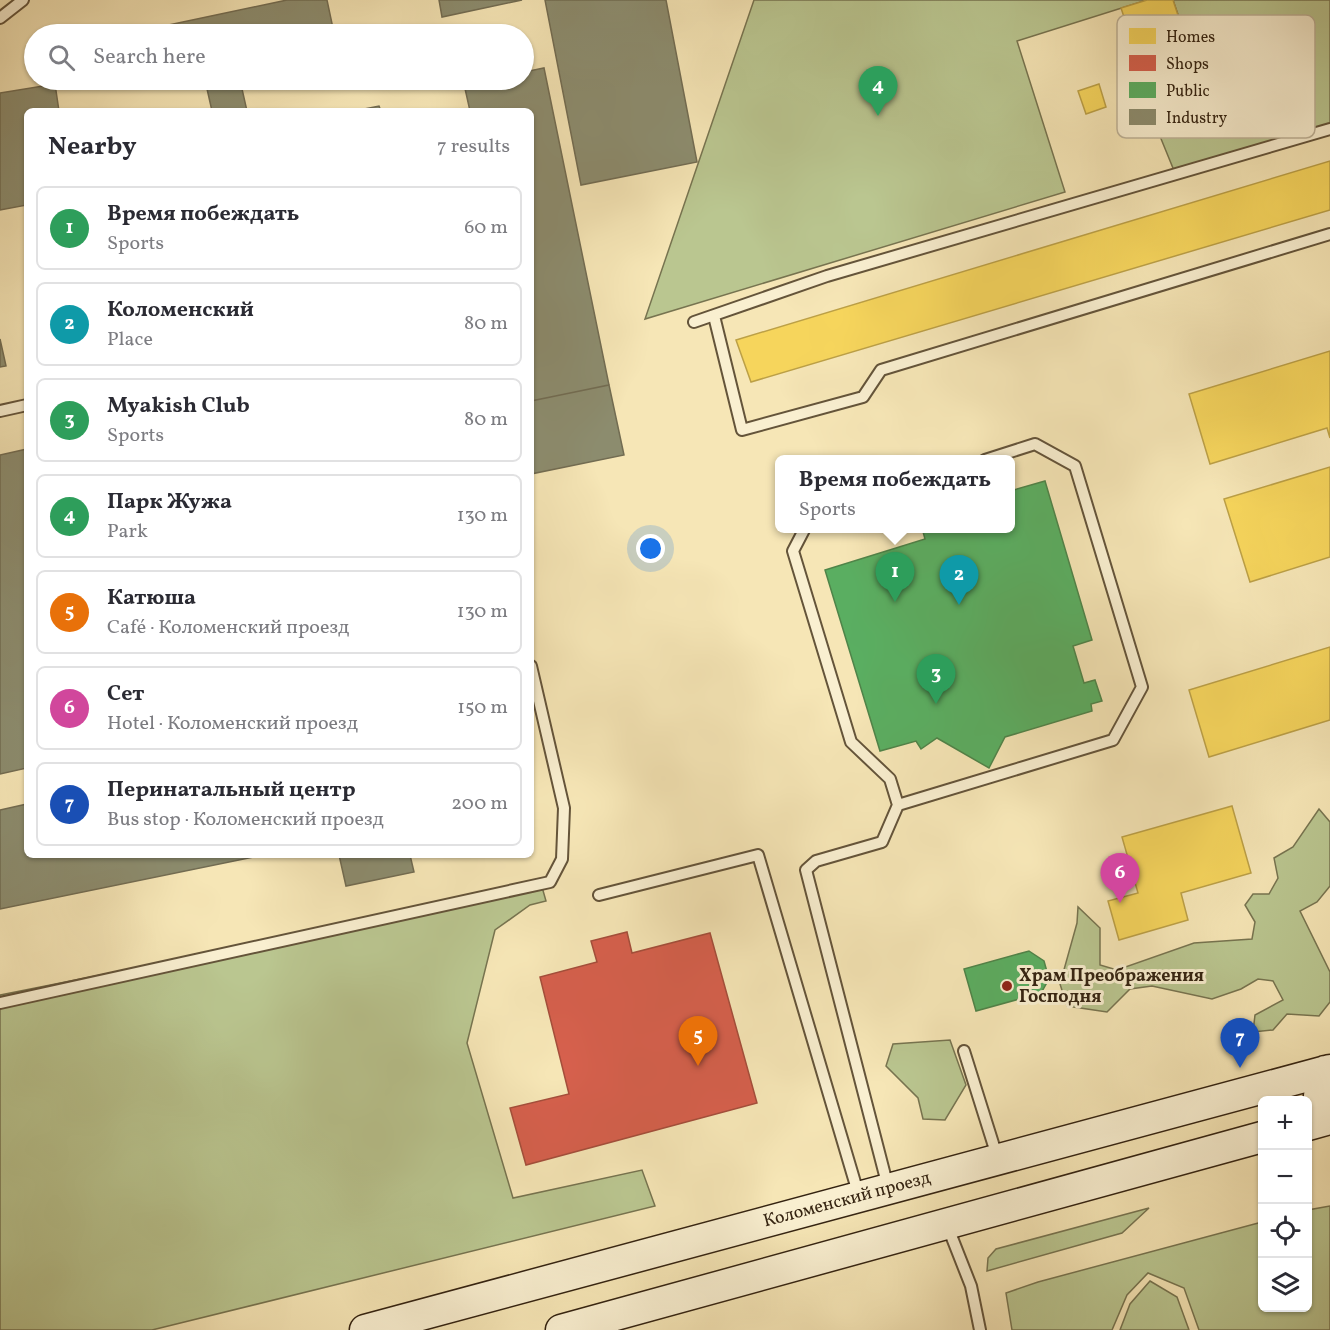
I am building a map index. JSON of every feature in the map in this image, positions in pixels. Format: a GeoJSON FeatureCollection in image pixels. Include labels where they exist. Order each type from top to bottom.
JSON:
{"type":"FeatureCollection","features":[{"type":"Feature","properties":{"kind":"main road","name":"Коломенский проезд"},"geometry":{"type":"LineString","coordinates":[[365,1330],[1328,1070]]}},
{"type":"Feature","properties":{"kind":"main road"},"geometry":{"type":"LineString","coordinates":[[1328,1070],[1319,1096],[1330,1109]]}},
{"type":"Feature","properties":{"kind":"main road"},"geometry":{"type":"LineString","coordinates":[[561,1330],[1257,1139],[1255,1114],[1239,1095]]}},
{"type":"Feature","properties":{"kind":"main road"},"geometry":{"type":"LineString","coordinates":[[1312,1124],[1330,1119]]}},
{"type":"Feature","properties":{"kind":"lane"},"geometry":{"type":"LineString","coordinates":[[0,18],[23,0]]}},
{"type":"Feature","properties":{"kind":"lane"},"geometry":{"type":"LineString","coordinates":[[1315,133],[1330,129]]}},
{"type":"Feature","properties":{"kind":"lane"},"geometry":{"type":"LineString","coordinates":[[694,322],[827,276],[1299,138]]}},
{"type":"Feature","properties":{"kind":"lane"},"geometry":{"type":"LineString","coordinates":[[714,315],[742,430],[863,397],[881,370],[1330,234]]}},
{"type":"Feature","properties":{"kind":"lane"},"geometry":{"type":"LineString","coordinates":[[0,411],[24,406]]}},
{"type":"Feature","properties":{"kind":"lane"},"geometry":{"type":"LineString","coordinates":[[898,805],[1113,740],[1142,687],[1075,466],[1035,444],[998,455]]}},
{"type":"Feature","properties":{"kind":"lane"},"geometry":{"type":"LineString","coordinates":[[802,533],[793,550],[851,742],[890,779],[898,805],[882,842],[816,861],[806,870],[889,1189]]}},
{"type":"Feature","properties":{"kind":"lane"},"geometry":{"type":"LineString","coordinates":[[0,1003],[550,882],[562,859],[564,808],[534,679]]}},
{"type":"Feature","properties":{"kind":"lane"},"geometry":{"type":"LineString","coordinates":[[599,896],[758,855],[859,1197]]}},
{"type":"Feature","properties":{"kind":"lane"},"geometry":{"type":"LineString","coordinates":[[964,1051],[998,1160]]}},
{"type":"Feature","properties":{"kind":"lane"},"geometry":{"type":"LineString","coordinates":[[946,1223],[971,1286],[980,1330]]}},
{"type":"Feature","properties":{"kind":"green space"},"geometry":{"type":"Polygon","coordinates":[[[754,0],[1147,0],[1017,41],[1065,192],[645,319],[754,0]]]}},
{"type":"Feature","properties":{"kind":"green space"},"geometry":{"type":"Polygon","coordinates":[[[1173,0],[1330,0],[1330,126],[1315,131],[1315,15],[1178,15],[1173,0]]]}},
{"type":"Feature","properties":{"kind":"green space"},"geometry":{"type":"Polygon","coordinates":[[[1161,138],[1290,138],[1175,173],[1161,138]]]}},
{"type":"Feature","properties":{"kind":"green space"},"geometry":{"type":"Polygon","coordinates":[[[1319,809],[1330,822],[1330,886],[1317,902],[1300,911],[1330,972],[1330,1002],[1319,1016],[1287,1014],[1273,1030],[1253,1032],[1255,1015],[1283,1000],[1273,981],[1258,979],[1241,989],[1212,999],[1152,986],[1130,989],[1107,1012],[1067,1006],[1060,984],[1077,923],[1078,907],[1100,928],[1100,965],[1117,970],[1194,943],[1252,939],[1255,922],[1245,905],[1253,894],[1269,894],[1278,878],[1274,858],[1293,847],[1319,809]]]}},
{"type":"Feature","properties":{"kind":"green space"},"geometry":{"type":"Polygon","coordinates":[[[542,887],[546,901],[530,905],[495,930],[467,1043],[513,1198],[642,1170],[655,1206],[152,1330],[0,1330],[0,995],[542,887]]]}},
{"type":"Feature","properties":{"kind":"green space"},"geometry":{"type":"Polygon","coordinates":[[[950,1040],[966,1085],[945,1120],[923,1119],[918,1098],[886,1066],[893,1044],[950,1040]]]}},
{"type":"Feature","properties":{"kind":"green space"},"geometry":{"type":"Polygon","coordinates":[[[1330,1206],[1330,1330],[1199,1330],[1184,1288],[1148,1273],[1127,1295],[1112,1330],[1012,1330],[1006,1293],[1038,1282],[1258,1223],[1258,1312],[1312,1312],[1312,1209],[1330,1206]]]}},
{"type":"Feature","properties":{"kind":"green space"},"geometry":{"type":"Polygon","coordinates":[[[1149,1208],[1122,1233],[987,1271],[988,1258],[996,1249],[1149,1208]]]}},
{"type":"Feature","properties":{"kind":"green space"},"geometry":{"type":"Polygon","coordinates":[[[1150,1281],[1177,1297],[1189,1330],[1120,1330],[1130,1304],[1150,1281]]]}},
{"type":"Feature","properties":{"kind":"building: Homes"},"geometry":{"type":"Polygon","coordinates":[[[1147,0],[1173,0],[1178,15],[1123,15],[1121,8],[1147,0]]]}},
{"type":"Feature","properties":{"kind":"building: Homes"},"geometry":{"type":"Polygon","coordinates":[[[1099,84],[1106,107],[1086,114],[1078,91],[1099,84]]]}},
{"type":"Feature","properties":{"kind":"building: Homes"},"geometry":{"type":"Polygon","coordinates":[[[1330,161],[1330,210],[751,382],[736,340],[1330,161]]]}},
{"type":"Feature","properties":{"kind":"building: Homes"},"geometry":{"type":"Polygon","coordinates":[[[1330,351],[1330,438],[1327,428],[1210,464],[1189,394],[1330,351]]]}},
{"type":"Feature","properties":{"kind":"building: Homes"},"geometry":{"type":"Polygon","coordinates":[[[1330,467],[1330,557],[1250,582],[1224,499],[1330,467]]]}},
{"type":"Feature","properties":{"kind":"building: Homes"},"geometry":{"type":"Polygon","coordinates":[[[1330,647],[1330,720],[1209,757],[1189,690],[1330,647]]]}},
{"type":"Feature","properties":{"kind":"building: Homes"},"geometry":{"type":"Polygon","coordinates":[[[1232,806],[1251,873],[1181,893],[1188,920],[1119,940],[1108,901],[1138,893],[1122,837],[1232,806]]]}},
{"type":"Feature","properties":{"kind":"building: Shops"},"geometry":{"type":"Polygon","coordinates":[[[627,932],[632,953],[710,933],[757,1103],[526,1165],[510,1108],[569,1094],[540,977],[597,962],[591,941],[627,932]]]}},
{"type":"Feature","properties":{"kind":"building: Public"},"geometry":{"type":"Polygon","coordinates":[[[1045,481],[1092,640],[1073,646],[1084,683],[1095,680],[1102,701],[1091,704],[1092,711],[1005,737],[989,768],[937,738],[921,749],[916,741],[880,751],[825,570],[925,539],[923,533],[1015,533],[1015,490],[1045,481]]]}},
{"type":"Feature","properties":{"kind":"building: Public","name":"Храм Преображения Господня"},"geometry":{"type":"Polygon","coordinates":[[[1029,951],[1044,961],[1049,979],[1041,993],[976,1011],[964,969],[1029,951]]]}},
{"type":"Feature","properties":{"kind":"building: Industry"},"geometry":{"type":"Polygon","coordinates":[[[287,0],[327,0],[332,24],[173,24],[287,0]]]}},
{"type":"Feature","properties":{"kind":"building: Industry"},"geometry":{"type":"Polygon","coordinates":[[[439,0],[522,0],[442,17],[439,0]]]}},
{"type":"Feature","properties":{"kind":"building: Industry"},"geometry":{"type":"Polygon","coordinates":[[[545,0],[666,0],[697,162],[581,185],[545,0]]]}},
{"type":"Feature","properties":{"kind":"building: Industry"},"geometry":{"type":"Polygon","coordinates":[[[544,68],[609,385],[534,400],[534,108],[469,108],[465,90],[534,90],[534,70],[544,68]]]}},
{"type":"Feature","properties":{"kind":"building: Industry"},"geometry":{"type":"Polygon","coordinates":[[[24,89],[56,90],[59,108],[24,108],[24,206],[0,210],[0,93],[24,89]]]}},
{"type":"Feature","properties":{"kind":"building: Industry"},"geometry":{"type":"Polygon","coordinates":[[[207,90],[242,90],[246,108],[211,108],[207,90]]]}},
{"type":"Feature","properties":{"kind":"building: Industry"},"geometry":{"type":"Polygon","coordinates":[[[0,339],[6,366],[0,367],[0,339]]]}},
{"type":"Feature","properties":{"kind":"building: Industry"},"geometry":{"type":"Polygon","coordinates":[[[609,385],[624,455],[534,473],[534,400],[609,385]]]}},
{"type":"Feature","properties":{"kind":"building: Industry"},"geometry":{"type":"Polygon","coordinates":[[[24,450],[24,769],[0,774],[0,455],[24,450]]]}},
{"type":"Feature","properties":{"kind":"building: Industry"},"geometry":{"type":"Polygon","coordinates":[[[24,805],[24,858],[248,858],[0,909],[0,810],[24,805]]]}},
{"type":"Feature","properties":{"kind":"building: Industry"},"geometry":{"type":"Polygon","coordinates":[[[340,858],[411,858],[414,872],[346,886],[340,858]]]}},
{"type":"Feature","properties":{"kind":"place","name":"Парк Жужа"},"geometry":{"type":"Point","coordinates":[878,116]}},
{"type":"Feature","properties":{"kind":"place","name":"Время побеждать"},"geometry":{"type":"Point","coordinates":[895,602]}},
{"type":"Feature","properties":{"kind":"place","name":"Коломенский"},"geometry":{"type":"Point","coordinates":[959,605]}},
{"type":"Feature","properties":{"kind":"place","name":"Myakish Club"},"geometry":{"type":"Point","coordinates":[936,704]}},
{"type":"Feature","properties":{"kind":"place","name":"Сет"},"geometry":{"type":"Point","coordinates":[1120,903]}},
{"type":"Feature","properties":{"kind":"place","name":"Храм Преображения Господня"},"geometry":{"type":"Point","coordinates":[1007,986]}},
{"type":"Feature","properties":{"kind":"place","name":"Катюша"},"geometry":{"type":"Point","coordinates":[698,1066]}},
{"type":"Feature","properties":{"kind":"place","name":"Перинатальный центр"},"geometry":{"type":"Point","coordinates":[1240,1068]}}]}
